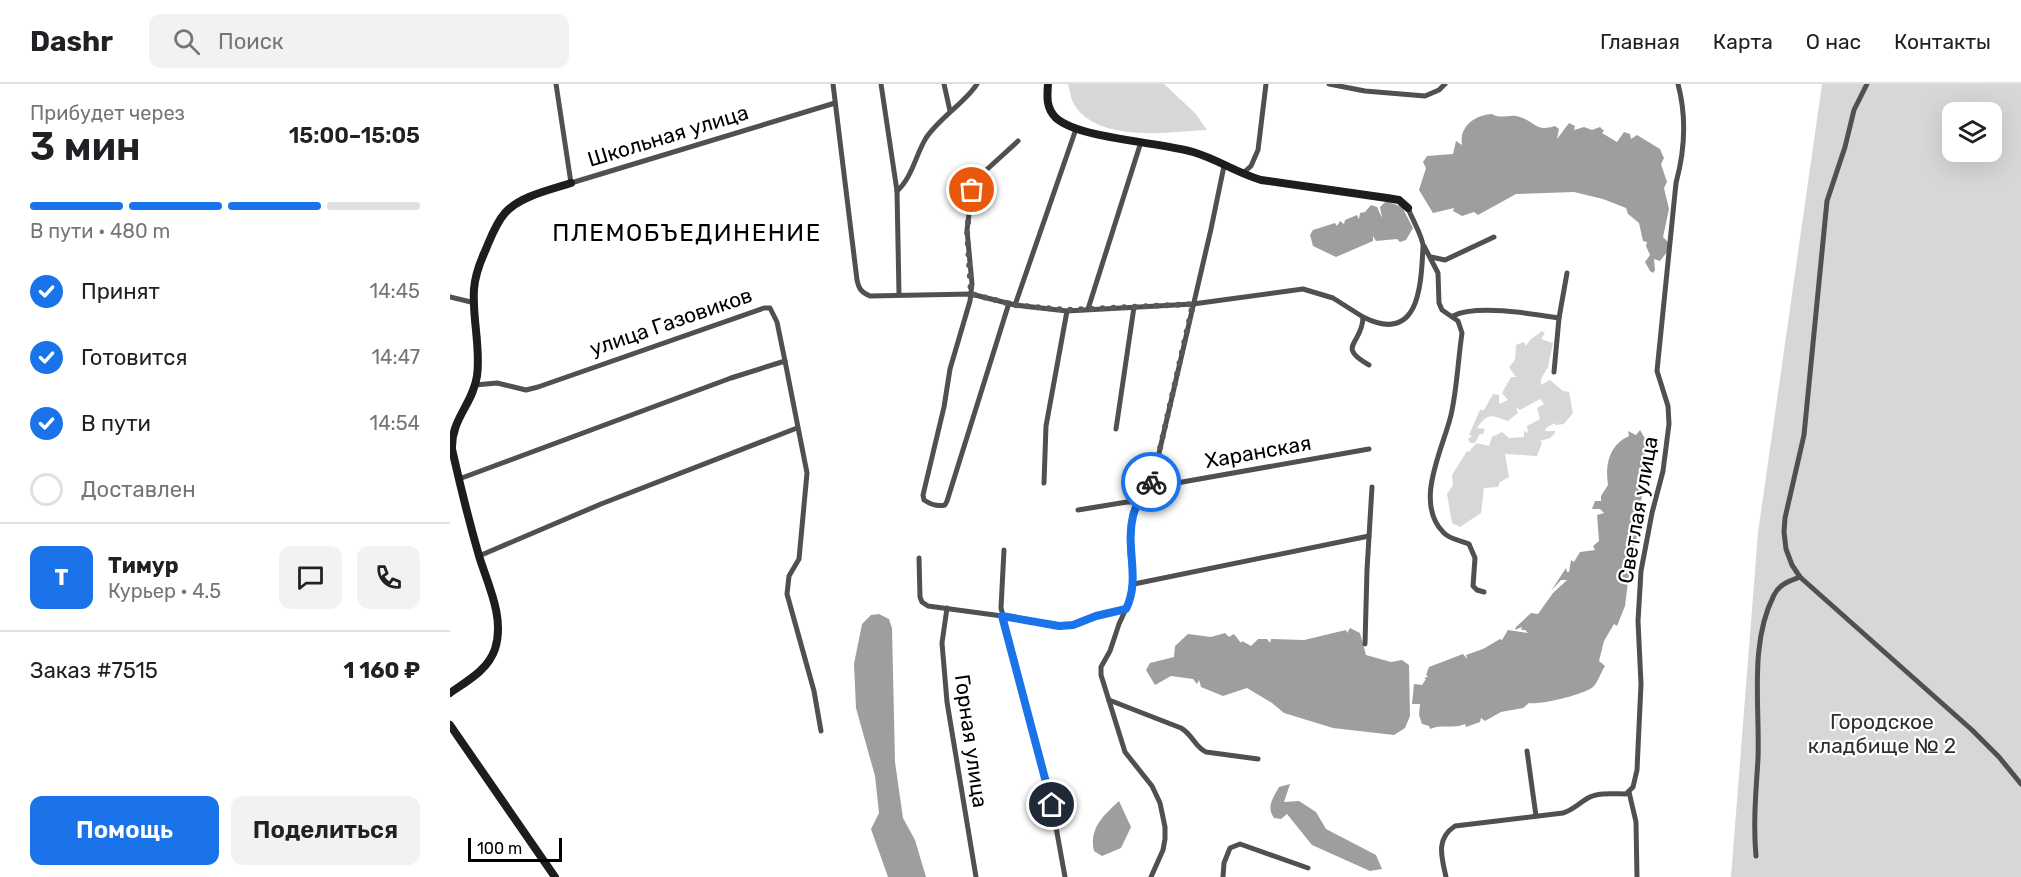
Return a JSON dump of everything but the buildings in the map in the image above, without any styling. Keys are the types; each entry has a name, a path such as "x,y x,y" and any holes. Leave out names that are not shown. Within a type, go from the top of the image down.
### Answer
{"street":[{"name":"Школьная улица","path":"556,84 571,183 835,103"},
{"path":"833,84 859,290 870,296 971,294 1012,304 1067,310 1193,304 1303,289 1313,290 1333,298 1373,322 1395,324 1406,319 1412,312 1420,282 1424,246"},
{"path":"881,84 897,190 899,294"},
{"path":"944,84 950,111"},
{"path":"897,190 907,177 926,139 977,84"},
{"path":"1048,84 1049,110 1060,121 1076,129 1193,152 1242,174 1277,184 1399,200 1408,208 1438,273 1439,303 1442,310 1453,316 1461,325 1462,333 1451,416 1434,468 1431,490 1432,507 1442,532 1450,538 1469,544 1475,558 1473,586 1484,592"},
{"path":"1242,174 1251,166 1258,150 1266,84"},
{"path":"1329,84 1365,91 1425,96 1445,84"},
{"path":"1365,91 1368,84"},
{"name":"Светлая улица","path":"1629,792 1633,787 1637,770 1641,684 1639,586 1652,513 1663,471 1669,424 1668,406 1657,371 1676,183 1683,158 1684,117 1678,84"},
{"path":"1867,84 1854,110 1826,211 1804,435 1785,518 1786,549 1800,577 1972,730 1999,757 2021,784"},
{"path":"1018,141 983,173 972,190 967,231 971,294 963,330 950,369 944,407 923,495 924,500 934,505 945,505 947,501 1012,304 1076,129"},
{"path":"1088,309 1141,142"},
{"path":"1151,877 1163,850 1165,827 1160,803 1152,786 1125,752 1101,675 1101,667 1110,651 1131,598 1134,584 1130,538 1133,517 1138,502 1152,480 1224,166"},
{"path":"450,693 485,667 495,649 498,623 452,449 452,437 460,414 475,385 477,375 474,290 476,274 493,231 504,214 529,198 571,183"},
{"path":"1431,257 1445,260 1494,237"},
{"path":"1554,372 1559,318 1567,273"},
{"path":"450,297 475,303"},
{"path":"1116,429 1134,307"},
{"name":"улица Газовиков","path":"475,385 497,383 526,390 538,387 764,308 770,308 786,361 797,428 806,461 807,473 799,560 789,576 787,594 811,679 821,731"},
{"path":"1044,483 1046,426 1067,310"},
{"path":"1453,316 1466,312 1503,311 1559,318"},
{"path":"1362,317 1363,324 1352,345 1352,351 1355,357 1369,365"},
{"path":"459,479 730,378 786,361"},
{"path":"479,556 601,504 797,428"},
{"name":"Харанская","path":"1152,480 1171,484 1369,449"},
{"path":"1365,644 1372,487"},
{"path":"1078,510 1138,502"},
{"path":"1134,584 1369,536"},
{"path":"1004,550 1000,608 1050,798 1065,877"},
{"path":"919,558 921,600 928,606 1059,626 1073,625 1096,616 1126,609"},
{"path":"1756,856 1754,831 1758,759 1757,692 1761,638 1774,595 1785,583 1800,577"},
{"name":"Горная улица","path":"947,609 942,643 945,682 976,877"},
{"path":"1109,700 1187,731 1200,749 1206,752 1258,759"},
{"path":"450,725 555,877"},
{"path":"1527,751 1536,816"},
{"path":"1446,877 1440,850 1449,829 1462,824 1570,810 1590,796 1629,792 1636,822 1637,877"},
{"path":"1223,877 1227,853 1230,848 1240,844 1308,868"}],"green space":[{"path":"1068,84 1164,84 1195,113 1207,130 1136,133 1101,126 1086,118 1075,106"},
{"name":"Городское кладбище № 2","path":"1822,84 2021,84 2021,877 1731,877 1758,533"},
{"path":"1542,331 1545,333 1541,339 1553,343 1541,385 1550,380 1563,391 1569,392 1573,413 1564,424 1555,425 1555,423 1546,428 1545,431 1555,431 1555,433 1550,438 1540,441 1542,443 1537,456 1505,454 1509,477 1500,482 1498,487 1484,488 1481,513 1460,527 1452,523 1447,494 1453,485 1452,475 1467,451 1471,452 1470,450 1477,443 1489,446 1492,437 1502,432 1509,438 1524,437 1524,431 1528,433 1527,426 1540,419 1537,408 1544,404 1540,399 1520,410 1516,407 1518,413 1508,421 1494,416 1487,417 1477,428 1485,429 1483,434 1480,434 1475,443 1470,443 1468,439 1472,436 1469,435 1480,410 1484,410 1493,394 1499,395 1499,404 1508,400 1502,393 1511,377 1516,377 1509,367 1515,360 1516,345 1524,342 1526,346"}],"shaded area":[{"path":"1492,114 1517,116 1543,128 1555,126 1559,129 1557,139 1569,123 1575,126 1574,130 1584,127 1592,130 1600,127 1604,131 1602,133 1617,142 1624,132 1630,134 1631,139 1637,135 1660,149 1664,158 1661,164 1667,182 1664,188 1669,209 1663,237 1669,243 1667,252 1660,261 1654,259 1653,273 1645,262 1650,255 1646,246 1647,242 1643,241 1639,223 1628,214 1626,208 1603,199 1574,192 1516,194 1478,215 1474,212 1462,216 1453,211 1454,208 1433,213 1419,190 1426,168 1423,162 1427,156 1453,154 1456,141 1462,145 1463,132 1466,127 1474,119"},
{"path":"1386,201 1402,207 1413,228 1406,240 1376,241 1373,236 1373,241 1336,257 1313,246 1310,235 1313,230 1335,223 1337,226 1340,221 1344,224 1345,220 1357,215 1359,219 1360,213 1365,212 1371,205 1377,207 1382,218 1380,207"},
{"path":"1640,430 1647,442 1642,499 1635,517 1638,533 1631,558 1625,606 1617,626 1614,624 1604,641 1599,661 1605,666 1595,685 1588,690 1561,699 1529,703 1523,708 1501,712 1485,721 1481,718 1480,722 1466,727 1465,724 1430,729 1429,726 1422,724 1419,715 1420,704 1412,704 1414,684 1422,685 1428,676 1426,675 1429,667 1463,654 1467,659 1466,655 1502,640 1508,630 1528,633 1521,630 1522,627 1515,630 1516,627 1531,613 1538,614 1553,593 1567,580 1561,580 1551,591 1566,568 1569,572 1571,560 1574,562 1580,552 1595,550 1593,546 1599,541 1597,515 1604,513 1600,509 1592,509 1595,501 1601,501 1601,496 1608,485 1607,470 1610,456 1617,445 1629,436 1628,431 1636,435"},
{"path":"879,614 889,619 892,628 895,762 903,818 915,840 926,877 888,877 871,829 879,813 875,776 856,708 854,664 862,624 871,615"},
{"path":"1350,628 1360,633 1366,655 1391,662 1402,660 1409,665 1410,716 1405,728 1394,735 1333,728 1284,713 1247,688 1223,696 1201,687 1199,680 1197,684 1193,679 1171,676 1155,685 1146,670 1150,663 1174,657 1175,646 1188,634 1211,637 1225,633 1229,637 1234,634 1241,643 1242,641 1251,646 1258,639 1267,639 1270,643 1271,639 1304,640 1346,630 1347,633"},
{"path":"1290,784 1284,802 1299,801 1316,812 1326,829 1376,855 1382,869 1370,871 1312,845 1287,814 1281,819 1274,818 1270,806 1273,799 1279,787"},
{"path":"1119,801 1131,827 1121,848 1102,856 1094,851 1095,829"}],"way so far":[{"path":"972,190 967,231 971,294 1042,309 1067,310 1193,304 1151,482"}],"district":[{"name":"ПЛЕМОБЪЕДИНЕНИЕ","path":"687,233"}],"route":[{"path":"1052,805 1002,616 1059,626 1073,625 1109,612 1126,609 1134,584 1130,554 1133,517 1138,502 1151,482"}]}
